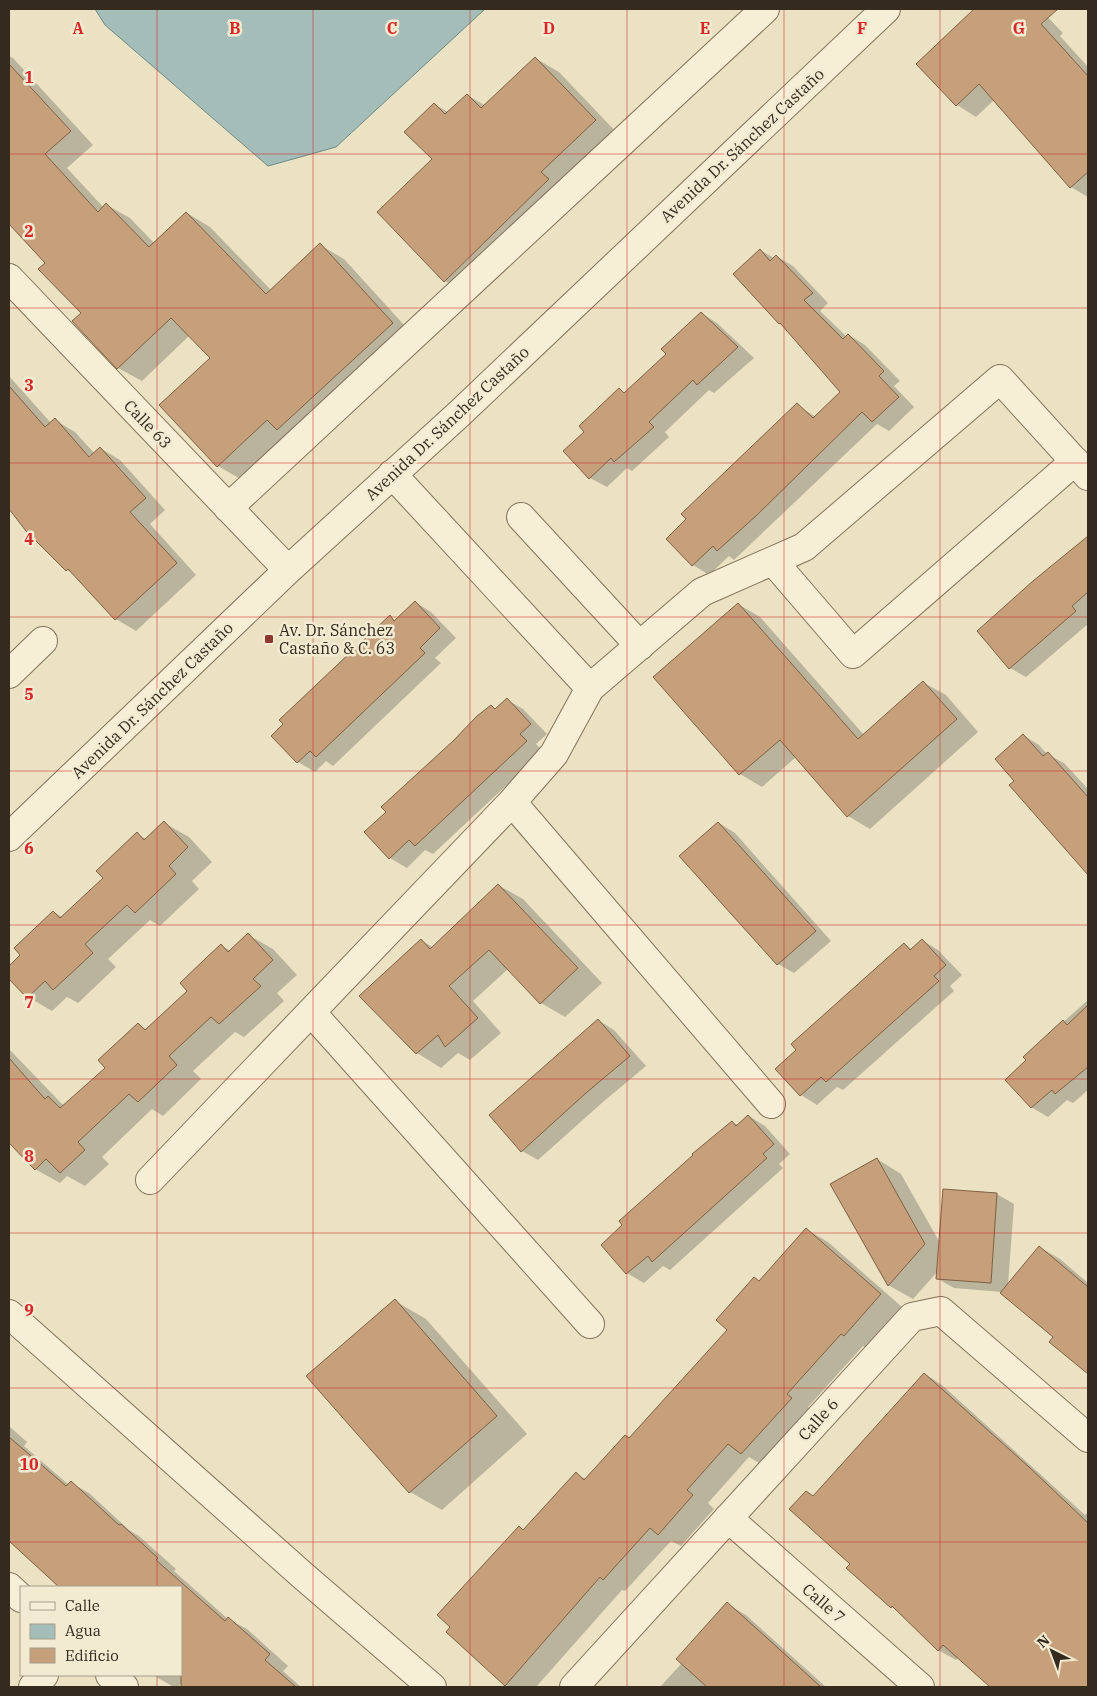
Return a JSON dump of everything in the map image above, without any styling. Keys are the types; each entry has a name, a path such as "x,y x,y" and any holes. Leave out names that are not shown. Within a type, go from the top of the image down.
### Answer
{"street":[{"path":"228,508 764,9"},
{"name":"Avenida Dr. Sánchez Castaño","path":"9,837 288,570 459,414 886,9"},
{"name":"Calle 63","path":"9,278 288,570"},
{"path":"150,1180 512,802 554,754 590,688 702,592 772,561 804,547 1000,379 1082,469 853,654 772,561"},
{"path":"392,474 590,688"},
{"path":"521,517 640,646"},
{"path":"9,674 43,641"},
{"path":"512,802 771,1104"},
{"path":"311,1012 590,1324"},
{"name":"Calle 6","path":"574,1687 912,1317 941,1311 1088,1438"},
{"path":"9,1314 432,1687"},
{"name":"Calle 7","path":"728,1518 920,1687"},
{"path":"9,1587 20,1597"},
{"path":"33,1687 43,1676"},
{"path":"111,1676 124,1687"}],"water":[{"path":"95,9 485,9 336,147 268,166 105,25"}],"building":[{"path":"974,9 1058,9 1041,24 1088,76 1088,172 1070,188 979,84 956,106 916,64"},
{"path":"535,57 596,120 541,172 549,179 444,282 377,212 432,159 404,132 434,103 445,114 467,94 481,108"},
{"path":"9,64 71,131 45,154 98,212 106,203 149,247 186,212 266,294 320,243 393,323 277,430 267,420 217,467 159,405 210,358 171,318 117,369 72,321 81,313 38,269 45,263 9,224"},
{"path":"760,249 770,261 776,255 813,293 804,300 843,339 848,334 884,371 879,376 899,397 872,422 862,412 757,515 717,551 713,546 692,566 666,539 686,519 681,514 797,403 813,418 840,392 780,323 733,274"},
{"path":"701,312 738,347 697,385 693,380 649,422 654,427 614,462 611,458 589,479 563,451 584,432 579,426 619,388 624,393 666,354 661,349"},
{"path":"9,386 45,427 55,418 89,457 100,447 146,498 130,512 177,563 115,620 68,569 66,571 26,531 9,509"},
{"path":"1088,536 1088,592 1072,606 1076,611 1009,669 977,631 1033,581"},
{"path":"415,601 440,628 420,648 425,653 316,757 310,751 297,763 271,736 283,724 279,720 390,615 394,621"},
{"path":"738,603 858,739 923,681 957,719 847,817 780,740 739,775 653,677"},
{"path":"507,698 531,724 520,734 527,741 415,846 409,840 389,859 364,832 386,812 381,807 453,741 477,716 491,705 495,709"},
{"path":"1023,734 1043,756 1048,752 1088,797 1088,875 1009,785 1014,781 995,759"},
{"path":"164,821 188,847 169,866 176,874 135,913 127,905 85,944 93,953 53,990 45,981 27,998 9,979 9,966 20,955 14,948 53,911 60,918 103,878 96,871 137,832 144,840"},
{"path":"718,822 816,931 777,965 679,856"},
{"path":"498,884 578,968 540,1004 489,950 449,986 478,1018 445,1047 438,1035 416,1054 359,996 421,939 430,949"},
{"path":"248,933 273,960 253,979 261,986 219,1024 211,1017 169,1056 177,1065 138,1102 129,1094 78,1142 85,1150 60,1173 46,1159 35,1170 9,1143 9,1058 45,1099 48,1096 60,1108 105,1068 98,1060 138,1023 145,1030 187,991 180,983 221,944 228,952"},
{"path":"922,939 946,965 934,976 939,981 826,1082 821,1077 800,1096 775,1069 796,1050 791,1044 904,943 910,950"},
{"path":"1088,1005 1088,1067 1055,1094 1052,1090 1031,1108 1005,1080 1026,1060 1023,1057 1063,1020 1067,1025"},
{"path":"598,1019 630,1056 521,1152 489,1115"},
{"path":"748,1115 774,1144 763,1154 767,1158 652,1262 648,1256 626,1274 601,1245 622,1225 619,1221 692,1154 732,1121 736,1126"},
{"path":"877,1158 925,1244 888,1286 830,1184"},
{"path":"943,1189 997,1193 991,1283 936,1279"},
{"path":"806,1228 881,1294 844,1336 841,1334 787,1394 792,1398 741,1454 728,1444 687,1490 693,1495 658,1535 650,1528 603,1580 600,1577 505,1686 446,1632 450,1627 437,1615 519,1526 523,1530 576,1472 584,1480 625,1435 629,1438 727,1330 716,1320 754,1277 759,1281"},
{"path":"1039,1246 1088,1287 1088,1374 1049,1342 1053,1337 1000,1293"},
{"path":"395,1299 497,1416 409,1493 306,1376"},
{"path":"924,1373 1029,1467 1088,1523 1088,1687 990,1687 943,1645 938,1651 892,1606 891,1608 846,1568 850,1564 789,1509 806,1491 813,1496"},
{"path":"9,1437 66,1486 71,1481 119,1525 121,1524 158,1558 156,1560 225,1621 228,1617 270,1654 265,1660 296,1687 181,1687 182,1586 58,1586 9,1541"},
{"path":"727,1602 821,1687 707,1687 676,1659"}],"place":[{"name":"Av. Dr. Sánchez Castaño & C. 63","path":"269,639"}]}
